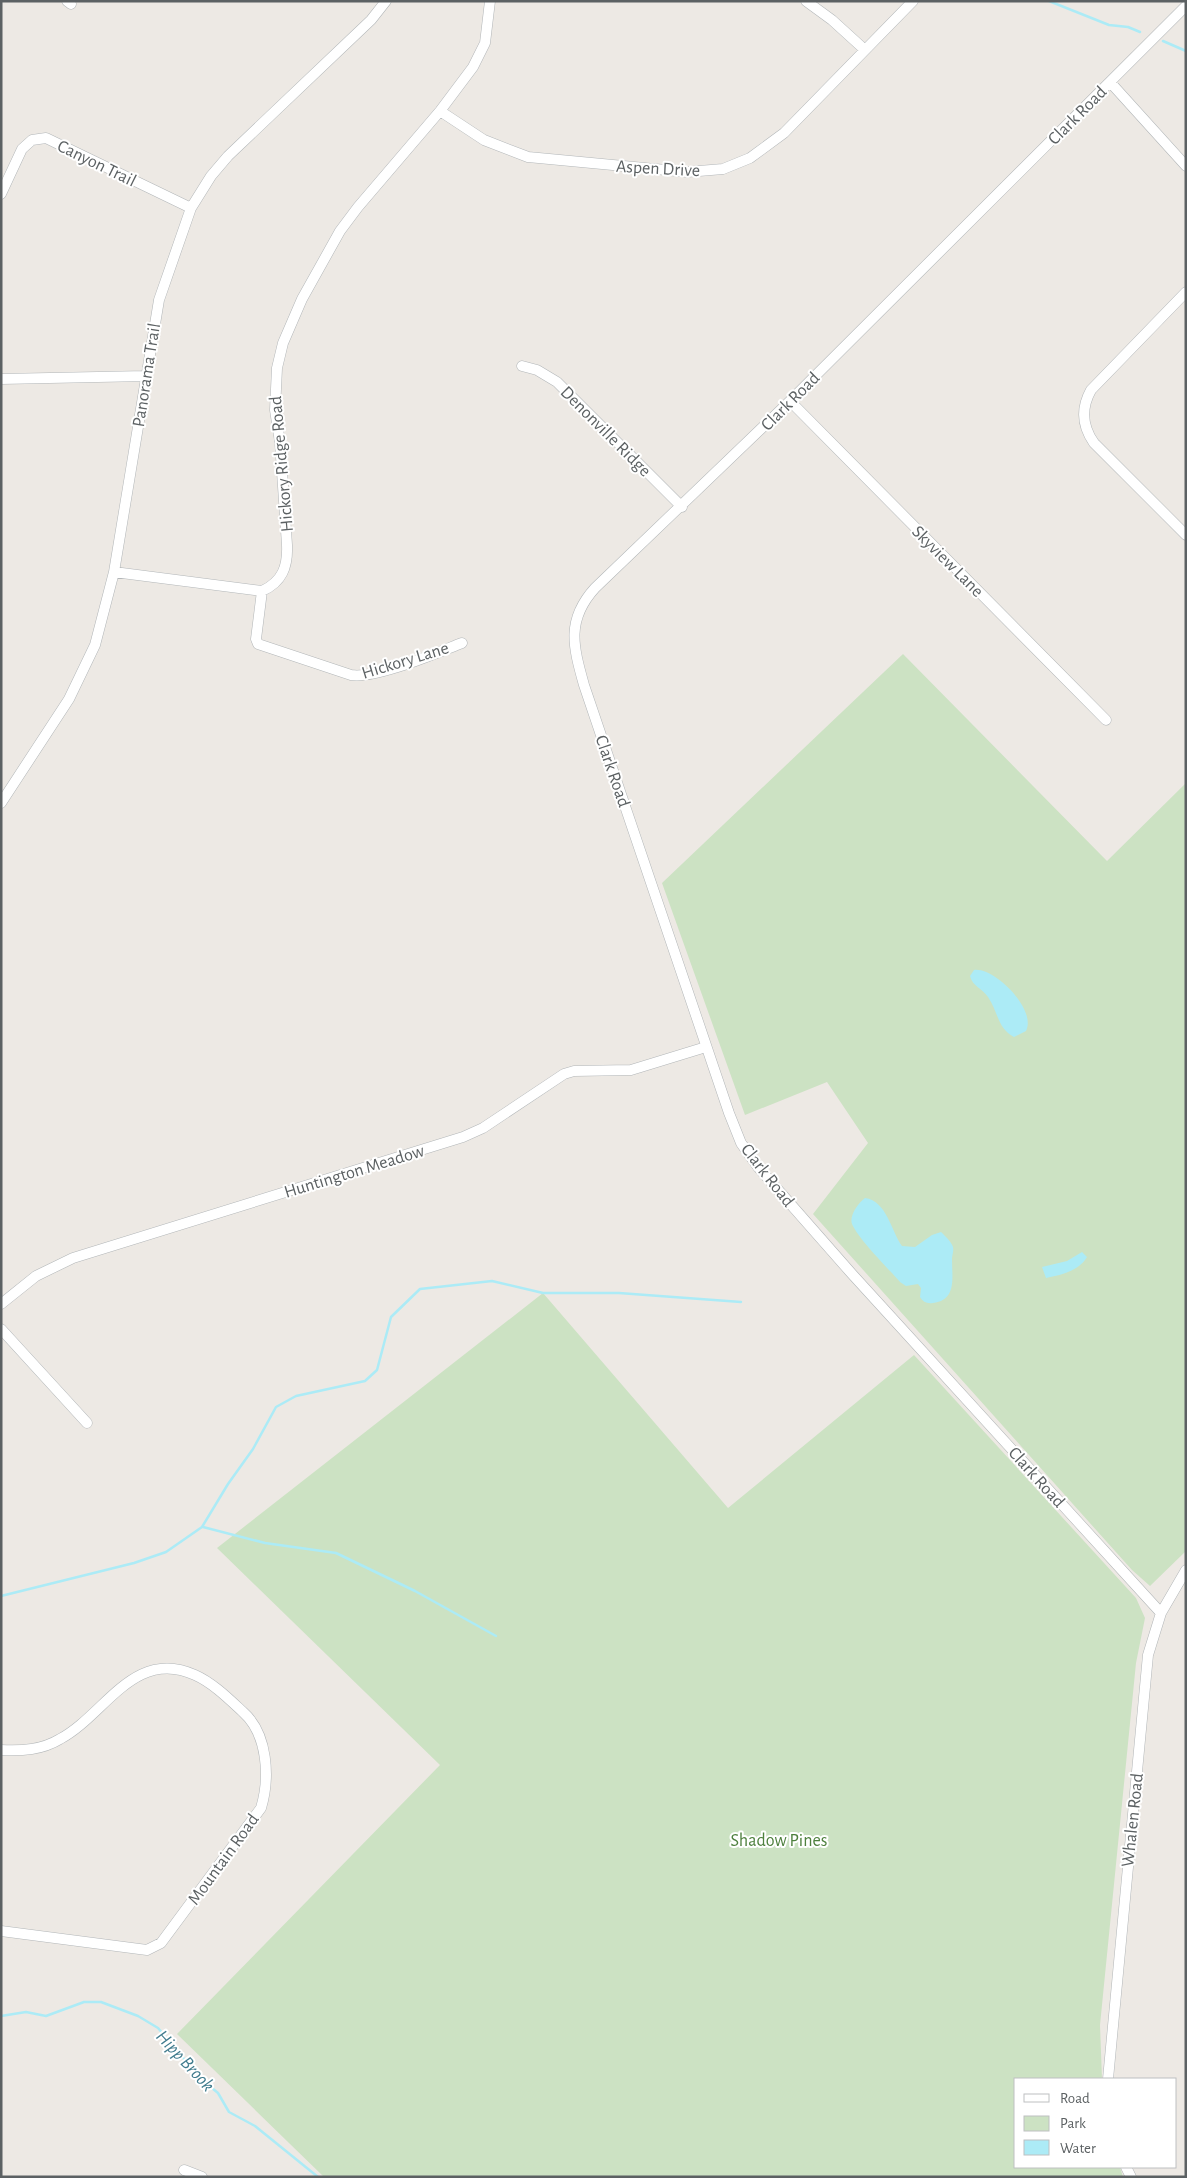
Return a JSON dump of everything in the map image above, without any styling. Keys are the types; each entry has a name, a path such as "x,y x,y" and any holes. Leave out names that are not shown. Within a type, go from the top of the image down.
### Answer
{"street":[{"name":"Panorama Trail","path":"1,803 56,721 82,675 105,612 114,572 159,300 191,208 211,176 228,156 371,20 386,1"},
{"name":"Hickory Ridge Road","path":"262,591 278,580 286,566 288,556 280,442 275,410 277,368 283,343 311,281 340,231 364,199 440,111 480,55 488,26 490,1"},
{"path":"806,1 832,20 865,50"},
{"name":"Aspen Drive","path":"440,111 484,140 528,157 686,172 715,170 735,165 764,150 809,109 913,1"},
{"name":"Clark Road","path":"1161,1613 852,1274 758,1167 735,1130 584,685 574,635 575,622 585,599 790,402 1186,6"},
{"path":"1110,82 1186,166"},
{"name":"Canyon Trail","path":"1,194 22,149 32,140 46,138 191,208"},
{"path":"1186,292 1094,386 1087,396 1083,416 1084,426 1094,443 1186,535"},
{"name":"Denonville Ridge","path":"522,366 537,370 557,382 682,507"},
{"path":"1,379 146,376"},
{"name":"Skyview Lane","path":"790,402 1106,720"},
{"path":"114,572 262,591"},
{"name":"Hickory Lane","path":"262,591 256,638 258,644 351,675 365,675 385,670 462,643"},
{"name":"Huntington Meadow","path":"1,1304 36,1276 73,1258 463,1137 483,1128 564,1074 574,1071 631,1070 706,1047"},
{"path":"1,1329 87,1423"},
{"name":"Whalen Road","path":"1108,2078 1148,1655 1161,1613 1186,1570"},
{"name":"Mountain Road","path":"1,1750 31,1750 59,1740 85,1721 131,1679 148,1671 169,1669 188,1672 202,1679 247,1715 260,1737 266,1773 265,1795 260,1808 161,1943 147,1950 1,1931"},
{"path":"184,2170 202,2177"}],"green space":[{"path":"903,654 1107,861 1186,783 1186,1551 1150,1586 1132,1570 813,1214 868,1143 827,1082 745,1115 662,883"},
{"name":"Shadow Pines","path":"543,1293 728,1508 914,1355 1136,1598 1145,1618 1136,1663 1100,2025 1102,2078 1014,2078 1014,2168 1120,2168 1123,2177 324,2177 177,2034 440,1765 217,1548"}],"water":[{"path":"974,970 992,975 1012,991 1020,1001 1025,1012 1028,1022 1026,1031 1014,1037 1004,1029 988,997 971,980 970,976"},
{"path":"865,1198 879,1205 888,1217 902,1246 915,1247 932,1235 941,1232 949,1241 953,1248 952,1287 946,1298 933,1303 924,1301 920,1297 921,1288 918,1284 906,1286 900,1282 867,1246 851,1221 855,1210"},
{"path":"1082,1252 1087,1257 1079,1266 1063,1274 1046,1278 1042,1267 1067,1261"}],"waterway":[{"path":"1049,1 1109,25 1128,27 1140,32"},
{"path":"1163,41 1186,51"},
{"path":"1,1596 134,1563 166,1552 202,1527 228,1484 253,1449 276,1407 296,1396 365,1381 377,1370 391,1317 420,1289 492,1281 543,1293 619,1293 741,1302"},
{"path":"203,1527 265,1543 336,1553 415,1591 496,1636"},
{"name":"Hipp Brook","path":"1,2016 26,2012 46,2016 84,2002 101,2002 138,2016 158,2028 201,2079 218,2093 229,2112 255,2126 318,2177"}]}
